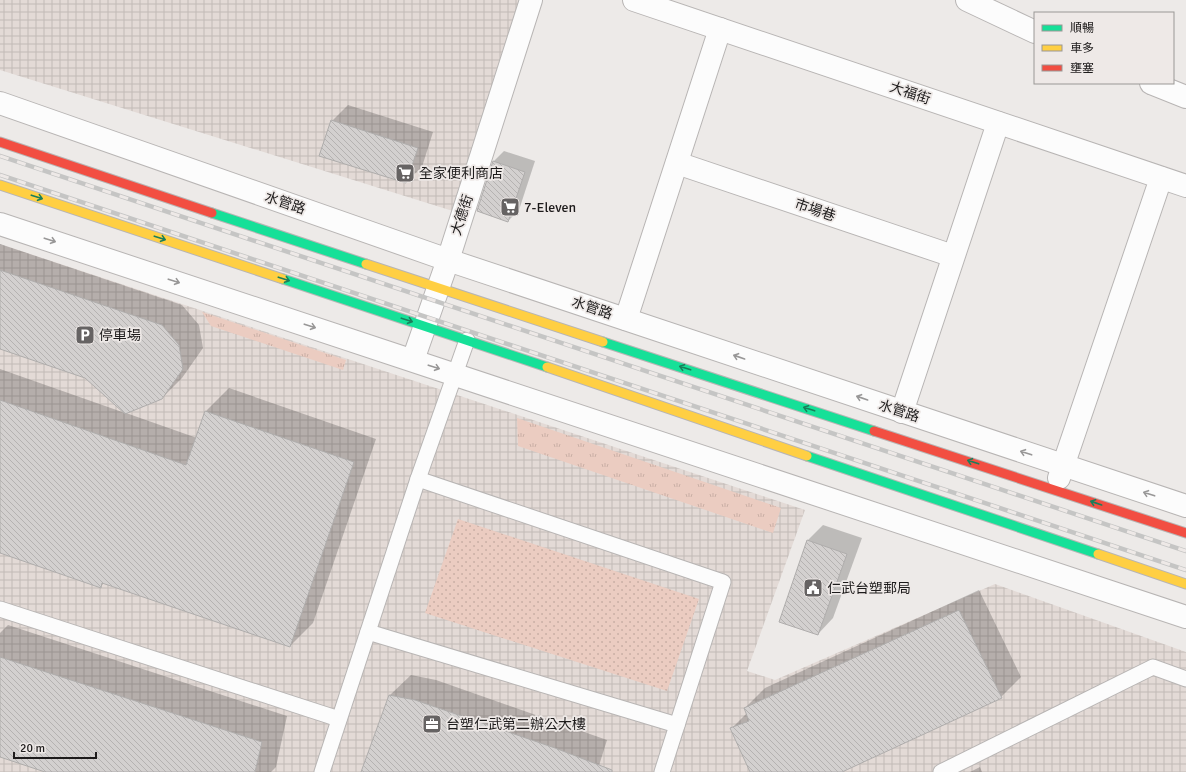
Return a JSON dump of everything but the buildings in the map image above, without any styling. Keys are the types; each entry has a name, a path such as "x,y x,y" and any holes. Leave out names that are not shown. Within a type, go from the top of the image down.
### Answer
{"street":[{"name":"大德街","path":"413,360 448,260 531,0"},
{"name":"大福街","path":"634,0 1186,186"},
{"path":"967,0 1034,32"},
{"path":"626,319 720,29"},
{"path":"1154,84 1186,97"},
{"name":"水管路","path":"0,103 448,260 1186,506"},
{"path":"902,412 998,123"},
{"name":"水管路","path":"0,142 438,288 1186,533"},
{"name":"市場巷","path":"677,163 954,256"},
{"path":"1055,489 1161,178"},
{"path":"0,185 467,340 1186,584"},
{"path":"0,224 1186,618"}],"lane":[{"path":"322,772 418,479 467,340"},
{"path":"418,479 723,582 662,772"},
{"path":"0,609 339,719"},
{"path":"368,632 678,725"},
{"path":"941,772 1153,667 1186,680"}],"shaded area":[{"path":"0,0 542,0 472,217 0,70"},
{"path":"0,244 805,510 747,671 775,680 995,584 1186,652 1186,772 0,772"}],"green space":[{"path":"202,312 346,360 343,370 211,326"},
{"path":"517,418 781,508 773,533 518,446"},
{"path":"458,519 699,599 667,691 425,613"}],"railway":[{"path":"0,156 1186,551"},
{"path":"0,175 1186,570"}],"traffic: fast":[{"path":"212,213 366,264"},
{"path":"283,279 547,367"},
{"path":"603,342 874,431"},
{"path":"807,456 1098,554"}],"traffic: slow":[{"path":"0,185 283,279"},
{"path":"366,264 603,342"},
{"path":"547,367 807,456"},
{"path":"1098,554 1186,584"}],"traffic: jam":[{"path":"0,142 212,213"},
{"path":"874,431 1186,533"}],"place":[{"name":"全家便利商店","path":"405,173"},
{"name":"7-Eleven","path":"510,207"},
{"name":"停車場","path":"85,335"},
{"name":"仁武台塑郵局","path":"813,588"},
{"name":"台塑仁武第二辦公大樓","path":"432,724"}]}
